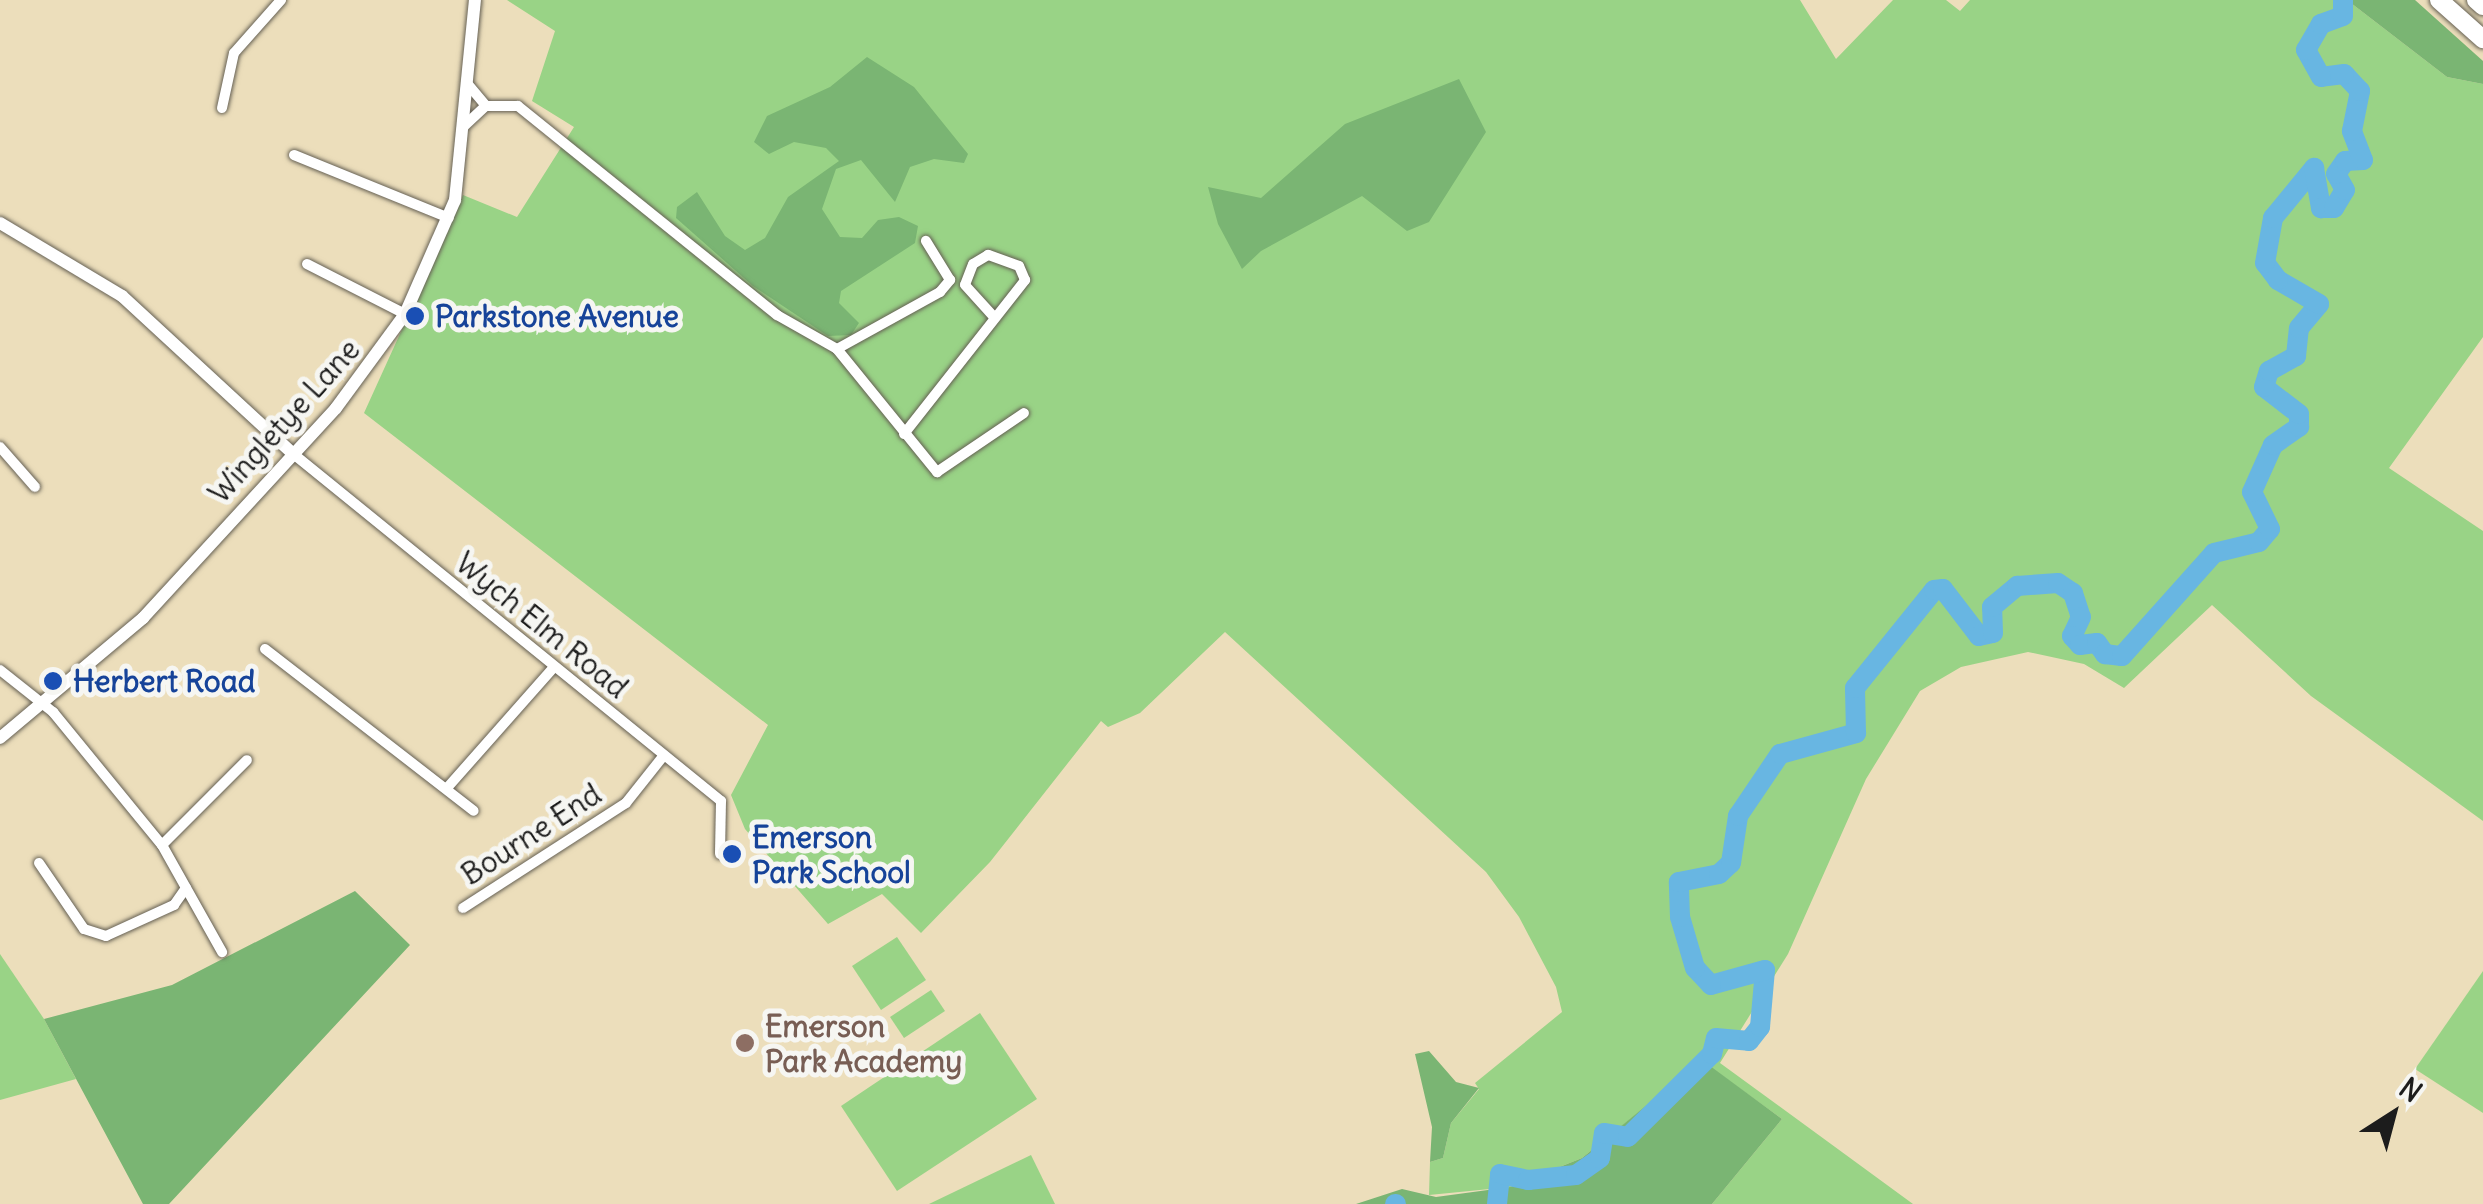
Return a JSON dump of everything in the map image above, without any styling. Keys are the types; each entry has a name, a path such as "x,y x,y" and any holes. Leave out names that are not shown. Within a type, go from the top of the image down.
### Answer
{"highway":[{"path":"2440,0 2483,38"},
{"path":"2476,0 2483,6"}],"street":[{"path":"222,108 234,53 281,0"},
{"name":"Wingletye Lane","path":"0,738 144,618 291,452 336,408 405,314 450,218 475,0"},
{"path":"466,82 486,106"},
{"path":"462,128 486,106 518,106 777,315 837,349 904,434 944,472 1024,413"},
{"path":"294,155 450,218"},
{"path":"0,223 122,296 291,452"},
{"path":"837,349 940,292 950,280 926,241"},
{"path":"904,434 1025,280 1019,266 988,255 973,264 965,285 994,317"},
{"path":"307,264 405,314"},
{"path":"0,447 35,488"},
{"name":"Wych Elm Road","path":"291,452 721,801 720,854"},
{"path":"266,650 474,812"},
{"path":"448,788 554,667"},
{"path":"0,670 41,704 162,844 222,952"},
{"name":"Bourne End","path":"463,908 626,803 664,755"},
{"path":"162,844 247,760"},
{"path":"39,863 84,929 106,936 174,905 186,888"}],"green space":[{"path":"507,0 1800,0 1836,59 1893,0 1946,0 1960,11 1970,0 2347,0 2447,77 2483,84 2483,337 2389,468 2483,531 2483,821 2311,696 2212,605 2124,688 2084,664 2028,652 1961,667 1920,691 1866,779 1788,954 1720,1063 1913,1204 1712,1204 1782,1119 1702,1061 1582,1158 1510,1187 1429,1195 1430,1162 1443,1158 1451,1123 1479,1089 1475,1083 1562,1012 1556,987 1519,917 1486,872 1225,632 1140,713 1108,727 1101,721 990,862 921,933 882,894 828,924 745,829 731,795 768,725 364,413 463,195 517,217 574,127 532,101 555,31"},
{"path":"2347,0 2415,0 2483,61 2483,84 2447,77"},
{"path":"867,57 914,87 968,154 964,163 934,159 910,167 895,202 861,160 836,169 822,209 840,237 862,238 878,220 899,217 918,226 915,243 841,291 839,303 859,323 851,335 828,336 753,286 676,218 677,207 697,192 725,236 745,250 765,238 788,197 839,161 826,148 794,142 769,154 754,142 767,116 830,87"},
{"path":"1459,79 1486,132 1429,222 1407,231 1362,196 1261,251 1242,269 1218,224 1208,187 1261,198 1345,124"},
{"path":"355,891 410,945 169,1204 143,1204 44,1019 172,985"},
{"path":"897,937 926,980 881,1010 852,966"},
{"path":"0,954 44,1019 76,1079 0,1100"},
{"path":"2483,971 2483,1113 2415,1069"},
{"path":"931,990 945,1011 904,1038 890,1017"},
{"path":"980,1013 1037,1099 897,1191 841,1106"},
{"path":"1429,1051 1456,1082 1479,1088 1451,1123 1443,1158 1430,1162 1432,1127 1415,1054"},
{"path":"1702,1060 1782,1119 1712,1204 1356,1204 1402,1189 1436,1197 1510,1187 1582,1158"},
{"path":"1031,1155 1055,1204 929,1204"}],"waterway":[{"path":"1497,1204 1500,1174 1528,1180 1576,1175 1600,1158 1604,1133 1628,1137 1712,1054 1716,1038 1749,1041 1760,1027 1765,970 1711,985 1695,968 1680,917 1679,882 1719,874 1731,863 1738,816 1780,754 1856,733 1855,688 1934,590 1943,589 1979,636 1993,633 1992,607 2017,586 2058,583 2073,593 2081,617 2072,636 2080,645 2097,643 2105,654 2122,656 2214,553 2259,542 2270,529 2252,492 2273,445 2299,427 2299,414 2264,387 2269,371 2296,356 2299,328 2319,304 2278,280 2265,263 2273,218 2314,168 2321,208 2334,208 2345,190 2336,174 2345,161 2363,160 2352,131 2360,91 2344,74 2321,77 2306,50 2321,24 2343,16 2343,0"}],"place":[{"name":"Parkstone Avenue","path":"415,316"},
{"name":"Herbert Road","path":"53,681"},
{"name":"Emerson Park School","path":"732,854"},
{"name":"Emerson Park Academy","path":"745,1043"}]}
